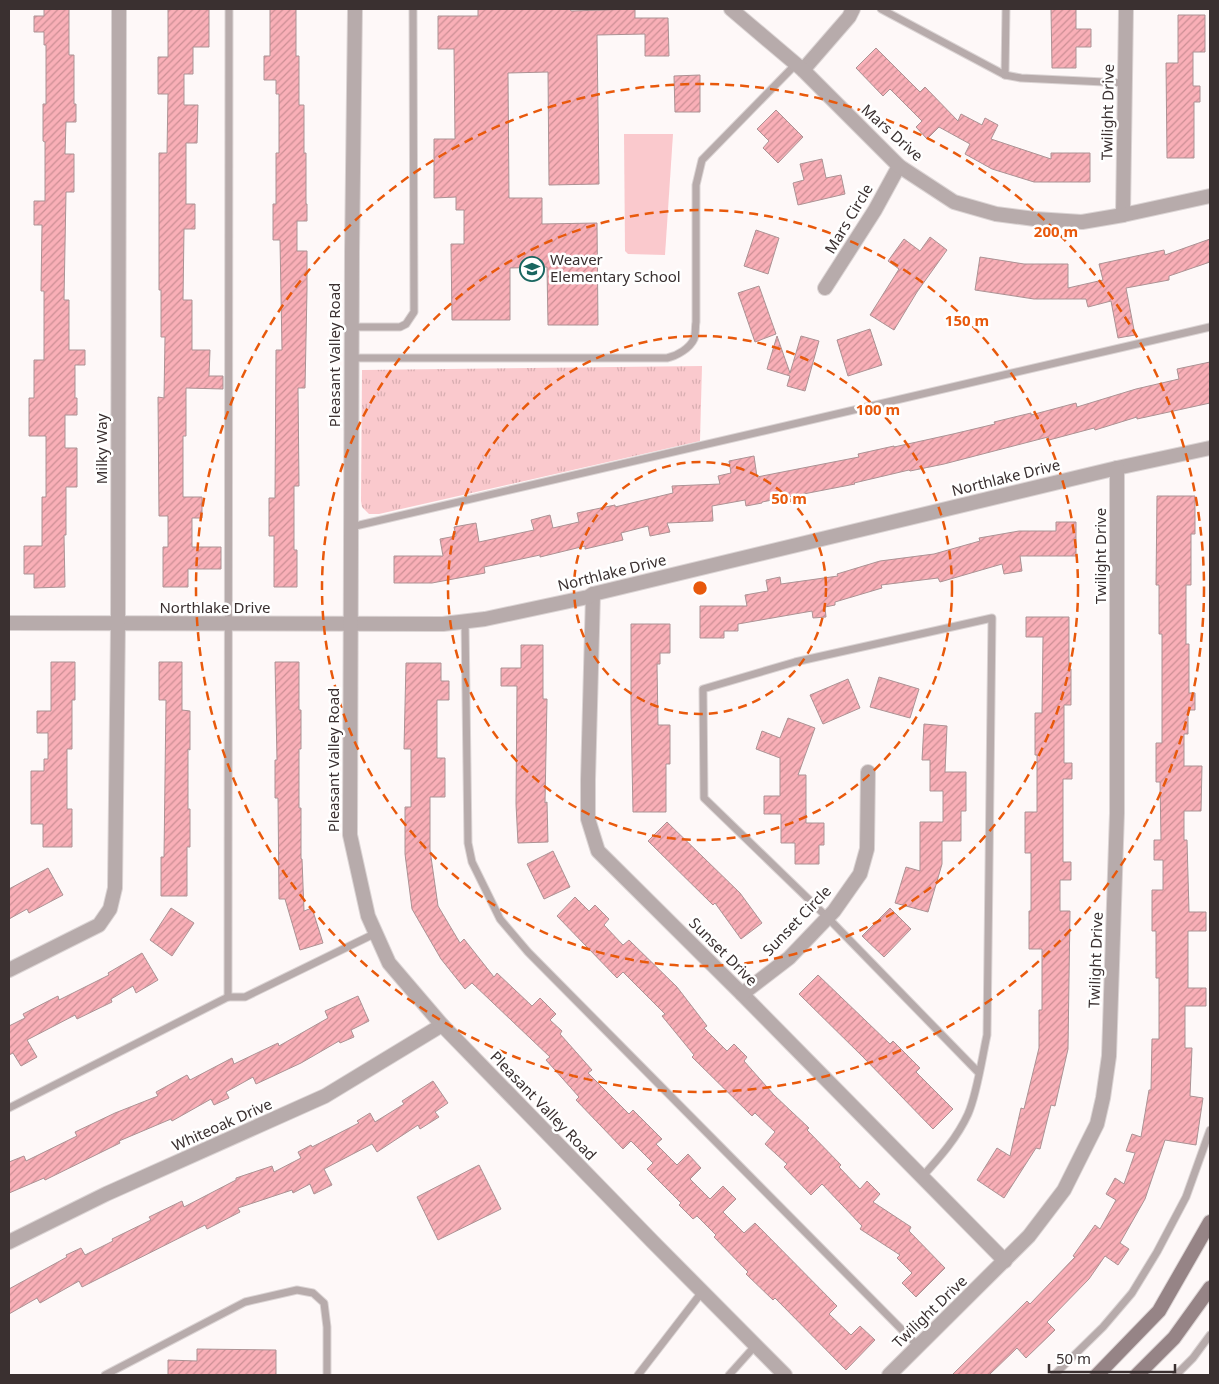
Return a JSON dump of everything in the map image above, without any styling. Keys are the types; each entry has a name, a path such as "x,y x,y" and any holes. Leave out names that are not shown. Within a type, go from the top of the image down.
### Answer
{"main road":[{"path":"1097,1375 1159,1311 1210,1222"},
{"path":"1137,1375 1174,1338 1210,1288"}],"street":[{"name":"Milky Way","path":"9,970 99,925 110,909 115,888 118,624 119,9"},
{"name":"Pleasant Valley Road","path":"355,9 351,327 350,835 368,916 389,963 442,1025 784,1375"},
{"name":"Mars Drive","path":"731,9 800,67 899,166 954,202 996,214 1082,222 1210,196"},
{"path":"800,67 849,17 853,9"},
{"name":"Twilight Drive","path":"1123,215 1126,9"},
{"name":"Mars Circle","path":"826,288 875,210 899,166"},
{"name":"Northlake Drive","path":"9,623 350,625 443,624 484,619 588,597 593,594 1117,468 1210,448"},
{"name":"Twilight Drive","path":"889,1375 1029,1236 1064,1190 1097,1124 1109,1056 1117,813 1117,468"},
{"name":"Sunset Drive","path":"593,594 588,819 598,851 1005,1261"},
{"name":"Sunset Circle","path":"742,994 789,958 828,918 860,874 867,849 868,772"},
{"name":"Whiteoak Drive","path":"9,1242 106,1194 325,1096 442,1025"}],"lane":[{"path":"228,997 229,9"},
{"path":"351,327 400,327 406,324 414,312 413,9"},
{"path":"881,9 1005,75 1021,78 1125,83"},
{"path":"1005,75 1006,9"},
{"path":"351,358 674,357 685,349 694,338 696,322 696,185 702,160 800,67"},
{"path":"351,527 1210,327"},
{"path":"922,1177 949,1148 969,1113 979,1073 987,1035 992,618 795,662 703,689 704,798 828,918 979,1073"},
{"path":"465,621 468,843 472,862 500,919 528,952 918,1346"},
{"path":"9,1108 228,997 245,997 376,933"},
{"path":"1054,1375 1103,1327 1132,1293 1186,1197 1210,1130"},
{"path":"105,1375 245,1302 297,1290 313,1293 324,1303 327,1327 327,1375"},
{"path":"638,1375 702,1292"},
{"path":"1176,1375 1194,1358 1210,1335"},
{"path":"729,1375 755,1346"}],"green space":[{"path":"624,134 673,134 665,255 628,254 625,251"},
{"path":"702,366 700,441 379,514 369,514 362,507 362,370"}],"building":[{"path":"44,9 69,9 69,55 74,55 76,122 66,122 65,154 74,154 74,192 66,192 64,300 69,300 69,350 85,350 85,365 75,365 77,415 65,415 65,448 77,448 77,487 66,487 66,535 64,535 65,587 34,588 34,574 24,574 24,546 42,546 42,497 46,497 46,436 29,436 29,398 34,398 34,360 44,360 44,291 41,291 42,225 34,225 34,201 45,201 43,104 46,104 46,45 44,45 44,32 34,32 34,16 44,16"},
{"path":"168,9 209,9 209,47 193,47 193,74 184,74 184,105 198,105 197,143 186,143 186,204 195,204 195,229 184,229 183,300 192,300 192,350 210,350 209,376 223,376 223,389 186,388 186,436 183,436 183,497 202,497 202,518 192,518 192,547 221,547 221,569 188,569 188,587 163,587 163,547 168,547 168,516 159,516 158,397 164,398 165,337 161,337 161,290 159,290 159,153 167,153 168,94 158,94 158,57 168,57"},
{"path":"270,9 296,9 296,56 299,56 299,105 304,105 307,221 297,221 297,251 307,251 307,290 305,388 298,388 299,486 294,486 294,550 297,550 297,587 274,587 274,536 269,536 269,498 275,498 276,350 282,350 280,240 273,240 273,204 276,204 276,153 279,153 279,94 276,94 276,80 264,80 264,56 270,56"},
{"path":"478,9 570,9 571,11 635,9 635,18 668,18 669,56 645,56 645,34 597,35 599,184 549,185 548,72 508,73 509,198 542,198 542,224 597,223 598,325 548,325 547,267 510,268 510,320 452,320 451,244 464,244 464,210 456,210 456,197 434,198 434,139 455,139 454,49 438,49 438,16 478,16"},
{"path":"1051,9 1076,9 1076,29 1091,29 1091,47 1076,47 1076,68 1052,68"},
{"path":"1178,15 1205,15 1205,52 1193,52 1193,86 1200,86 1200,102 1194,102 1194,158 1167,158 1166,63 1178,63"},
{"path":"876,48 920,92 925,87 958,121 961,114 982,125 985,118 998,125 991,139 1051,159 1051,153 1090,153 1090,182 1034,182 992,169 965,154 970,144 939,127 927,139 916,127 922,121 890,89 883,96 856,68"},
{"path":"700,75 700,112 675,112 674,76"},
{"path":"776,110 803,137 778,163 763,148 769,141 757,129"},
{"path":"822,159 826,178 841,175 845,194 798,205 793,183 804,180 800,164"},
{"path":"756,230 779,238 768,274 744,266"},
{"path":"930,237 947,250 917,292 894,330 870,315 899,269 888,261 904,239 920,251"},
{"path":"1210,239 1210,262 1169,276 1169,280 1126,288 1135,335 1118,338 1111,301 1088,307 1086,299 1034,299 975,290 980,257 1024,264 1068,264 1068,288 1103,280 1099,264 1164,250 1165,255"},
{"path":"759,286 776,334 755,342 738,293"},
{"path":"870,329 882,365 848,376 837,340"},
{"path":"777,336 790,373 801,336 819,341 805,391 787,386 790,376 767,369"},
{"path":"1210,362 1210,403 1137,419 1137,417 1095,430 1094,428 1049,440 1048,437 944,464 909,470 855,484 746,506 745,500 712,506 713,521 667,523 670,532 650,536 648,526 621,533 623,540 585,549 585,546 540,557 540,555 484,567 485,573 432,583 394,583 394,556 443,556 440,539 456,536 454,527 476,523 479,542 534,530 531,520 550,515 553,528 579,522 577,513 615,505 615,507 673,493 672,486 720,484 718,476 731,473 729,461 754,456 757,477 859,457 858,454 953,434 1031,413 1031,415 1076,403 1077,407 1136,389 1179,379 1177,369"},
{"path":"1157,496 1195,496 1195,534 1191,534 1191,585 1186,585 1186,644 1189,644 1189,693 1195,693 1195,710 1188,710 1188,734 1184,734 1184,766 1202,766 1201,811 1184,811 1184,840 1187,840 1189,912 1206,912 1206,931 1188,931 1188,988 1206,988 1206,1006 1185,1006 1185,1048 1192,1048 1190,1096 1203,1098 1196,1145 1165,1140 1145,1199 1120,1243 1129,1249 1118,1265 1105,1256 1089,1279 1047,1322 1055,1330 1026,1358 1017,1348 989,1375 952,1375 1027,1301 1030,1304 1075,1257 1073,1256 1095,1225 1100,1229 1116,1200 1106,1194 1115,1178 1124,1184 1135,1153 1126,1151 1132,1134 1141,1137 1149,1090 1151,1090 1152,1039 1159,1039 1159,978 1156,978 1156,931 1152,931 1152,890 1163,890 1163,860 1154,860 1154,840 1161,840 1160,782 1156,782 1156,743 1162,743 1162,634 1159,634 1159,585 1156,585"},
{"path":"1056,522 1076,522 1076,556 1020,556 1022,571 1004,574 1002,564 940,582 938,578 881,585 882,588 835,602 835,605 825,607 826,617 813,618 812,611 738,624 738,631 724,631 724,638 700,638 700,606 747,606 745,595 768,591 766,580 780,577 781,584 838,576 837,574 880,561 934,554 980,541 979,538 1019,531 1056,531"},
{"path":"1026,617 1069,617 1071,705 1064,705 1064,763 1072,763 1072,779 1063,779 1063,862 1071,862 1071,880 1060,880 1060,911 1070,911 1068,1049 1055,1106 1051,1105 1040,1149 1036,1148 1004,1198 977,1180 997,1148 1010,1156 1021,1108 1024,1109 1039,1048 1039,1010 1042,1010 1042,949 1029,949 1031,853 1025,853 1025,812 1037,812 1035,713 1042,713 1043,637 1026,637"},
{"path":"631,624 670,624 670,653 660,653 660,664 657,664 658,725 670,725 670,764 666,764 666,812 633,812"},
{"path":"521,645 543,645 543,699 547,699 545,803 547,802 548,842 518,843 516,804 517,686 501,686 501,668 521,668"},
{"path":"51,662 75,662 75,700 72,700 72,749 67,749 67,809 72,809 72,847 43,847 43,824 31,824 31,771 44,771 44,759 48,759 48,733 37,733 37,711 51,711"},
{"path":"159,662 182,662 182,710 190,711 188,809 190,809 190,847 187,847 187,896 161,896 161,857 164,857 166,700 159,700"},
{"path":"275,662 299,662 301,749 299,749 299,808 301,808 304,911 312,908 323,943 300,950 285,899 279,899 278,798 275,798 275,760 277,760"},
{"path":"406,663 441,663 441,681 449,681 449,700 437,700 437,758 445,758 445,797 430,797 430,850 438,906 460,943 464,939 494,977 497,973 532,1006 540,998 556,1014 550,1020 562,1031 560,1034 592,1070 588,1073 629,1114 633,1110 662,1139 656,1144 677,1165 688,1154 701,1168 690,1179 710,1199 723,1186 736,1199 723,1212 744,1233 755,1223 837,1306 829,1314 851,1335 860,1326 875,1340 846,1370 775,1298 773,1300 746,1274 748,1272 714,1237 716,1235 697,1216 693,1219 679,1205 681,1203 647,1169 653,1163 631,1141 623,1149 576,1100 579,1097 546,1060 550,1057 472,983 465,989 441,959 412,909 405,854 405,807 411,807 411,749 404,749"},
{"path":"879,677 919,689 910,718 870,707"},
{"path":"848,679 860,708 823,724 810,695"},
{"path":"788,718 815,728 798,775 806,775 806,823 824,823 824,845 819,845 819,864 795,864 795,843 781,843 781,814 764,814 764,796 780,796 780,758 756,749 762,731 780,738"},
{"path":"924,724 947,726 945,772 966,772 966,811 961,811 961,841 942,841 942,864 928,912 895,903 906,867 920,871 920,822 943,822 943,791 930,791 930,760 922,760"},
{"path":"667,822 740,893 762,923 741,939 715,903 713,905 648,841"},
{"path":"553,851 570,887 544,899 527,864"},
{"path":"48,868 63,895 29,913 27,909 9,919 9,889"},
{"path":"575,897 589,911 595,905 609,919 604,925 623,945 629,940 677,987 707,1026 704,1028 727,1051 734,1044 747,1057 744,1061 774,1095 809,1128 807,1130 841,1165 839,1167 860,1189 867,1181 880,1194 873,1202 911,1227 909,1231 945,1268 916,1297 902,1283 912,1273 897,1258 900,1255 860,1229 862,1226 822,1184 811,1195 784,1167 787,1164 765,1144 775,1132 755,1113 752,1116 692,1057 694,1055 662,1016 665,1014 623,972 617,978 557,916"},
{"path":"171,908 194,923 172,956 150,940"},
{"path":"890,908 911,929 884,957 862,936"},
{"path":"142,953 158,980 136,993 133,986 111,999 112,1002 77,1019 75,1015 27,1040 37,1057 21,1066 13,1053 9,1055 9,1026 25,1018 23,1014 58,996 59,1000 109,975 108,973"},
{"path":"818,975 890,1044 893,1041 920,1068 916,1072 953,1109 933,1129 799,994"},
{"path":"358,996 369,1021 351,1030 354,1037 340,1043 339,1041 301,1063 256,1084 253,1077 226,1092 229,1098 214,1105 211,1099 172,1121 171,1119 119,1141 120,1143 45,1180 44,1178 9,1193 9,1162 24,1156 26,1161 77,1136 75,1132 115,1113 158,1096 156,1092 187,1075 190,1080 232,1058 234,1064 278,1043 279,1046 328,1018 325,1011"},
{"path":"433,1081 448,1103 435,1112 439,1117 420,1129 418,1125 377,1152 372,1144 324,1169 332,1185 314,1194 310,1184 293,1193 292,1190 238,1208 240,1212 207,1229 205,1225 82,1287 79,1281 40,1303 37,1298 9,1314 9,1289 67,1257 66,1255 81,1248 85,1255 151,1220 149,1217 182,1201 184,1207 236,1180 236,1178 272,1166 274,1172 301,1158 298,1152 359,1123 357,1121 370,1113 375,1122 404,1104 402,1101"},
{"path":"479,1165 501,1209 438,1240 417,1197"},
{"path":"197,1349 276,1350 276,1375 168,1375 168,1360 197,1361"}],"place":[{"name":"Weaver Elementary School","path":"532,269"}]}
